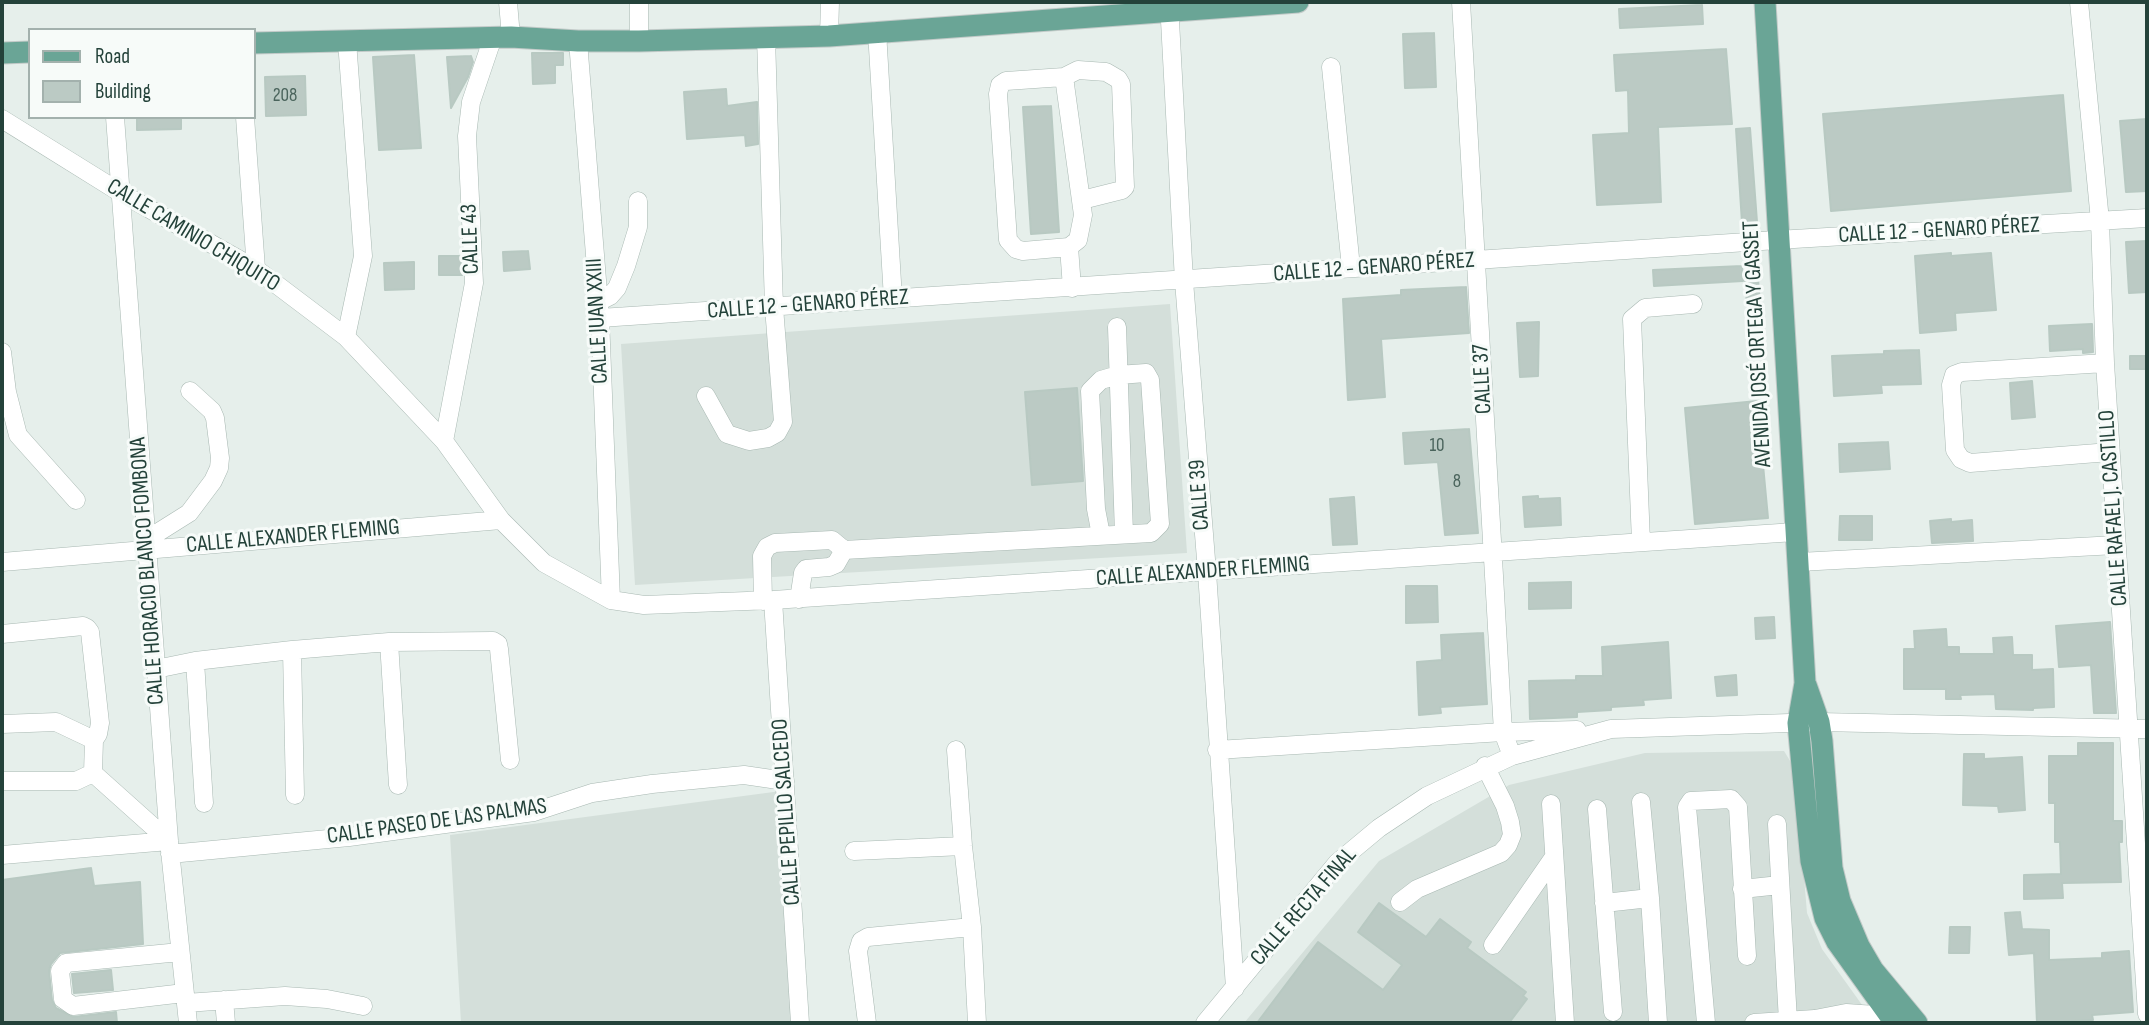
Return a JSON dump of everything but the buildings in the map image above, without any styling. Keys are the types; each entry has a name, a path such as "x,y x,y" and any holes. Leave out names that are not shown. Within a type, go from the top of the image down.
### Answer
{"main road":[{"path":"256,43 502,37 639,41 829,36 1169,6 1298,2"},
{"name":"AVENIDA JOSÉ ORTEGA Y GASSET","path":"1765,2 1777,240 1808,722 1811,861 1825,918 1850,963 1896,1021"},
{"path":"2,53 28,52"},
{"name":"AVENIDA JOSÉ ORTEGA Y GASSET","path":"1808,722 1840,901 1859,946 1873,970 1917,1023"}],"street":[{"path":"502,37 508,2"},
{"path":"639,2 639,41"},
{"path":"829,36 830,2"},
{"name":"CALLE 37","path":"1461,2 1503,732 1512,755"},
{"name":"CALLE RAFAEL J. CASTILLO","path":"2079,2 2100,221 2110,452 2147,1014"},
{"name":"CALLE 39","path":"1169,6 1184,281 1234,988"},
{"path":"877,31 892,299"},
{"name":"CALLE 43","path":"444,441 474,282 467,136 471,102 502,37"},
{"path":"706,396 727,434 749,441 768,438 777,433 783,422 774,307 766,37"},
{"path":"346,337 363,256 347,41"},
{"name":"CALLE JUAN XXIII","path":"578,41 599,310 611,600"},
{"path":"1331,67 1351,268"},
{"path":"1064,77 1082,200 1081,231 1077,240 1069,247 1023,251 1016,249 1008,240 998,94 1000,85 1006,81 1064,77 1077,70 1106,72 1121,83 1125,187 1082,200"},
{"name":"CALLE CAMINIO CHIQUITO","path":"2,119 121,193 256,269 346,337 444,441 501,520 544,563 611,600"},
{"name":"CALLE HORACIO BLANCO FOMBONA","path":"115,119 169,848 188,1023"},
{"path":"244,119 256,269"},
{"path":"599,310 617,288 626,266 638,227 638,201"},
{"name":"CALLE 12 - GENARO PÉREZ","path":"599,310 774,307 2147,218"},
{"path":"1069,247 1072,288"},
{"path":"1641,542 1632,319 1645,308 1693,304"},
{"path":"1117,327 1124,534"},
{"path":"2,352 7,392 18,436 76,500"},
{"path":"2105,363 1962,372 1954,375 1951,385 1955,450 1961,459 1970,463 2110,452"},
{"path":"799,599 806,569 836,564 844,550 1151,533 1160,524 1150,380 1146,373 1118,374 1101,380 1090,391 1096,509 1101,535"},
{"path":"146,545 189,513 213,481 219,468 215,418 212,411 190,391"},
{"name":"CALLE ALEXANDER FLEMING","path":"2,562 146,545 501,520"},
{"name":"CALLE ALEXANDER FLEMING","path":"611,600 644,605 799,599 1796,532"},
{"name":"CALLE PEPILLO SALCEDO","path":"800,1023 785,781 762,556 767,547 775,543 832,540 844,550"},
{"path":"1799,562 2116,545"},
{"path":"2,634 83,626 87,628 90,632 100,723 94,740 93,773 169,848"},
{"path":"156,669 195,661 292,650 389,642 493,641 498,644 510,760"},
{"path":"389,642 398,785"},
{"path":"292,650 295,795"},
{"path":"195,661 204,803"},
{"path":"2,724 56,722 94,740"},
{"name":"CALLE RECTA FINAL","path":"1205,1023 1337,863 1379,828 1427,796 1512,755 1611,729 1808,722 2147,729"},
{"path":"1217,750 1503,732 1611,729"},
{"path":"956,750 972,928 977,1023"},
{"path":"1400,902 1417,889 1501,853 1508,845 1512,835 1510,822 1485,766"},
{"path":"2,781 76,781 93,773"},
{"name":"CALLE PASEO DE LAS PALMAS","path":"2,855 169,848 362,835 520,814 592,793 652,784 744,775 785,781"},
{"path":"1706,1023 1688,807 1691,801 1731,799 1738,807 1747,956"},
{"path":"1641,802 1658,1023"},
{"path":"1551,804 1565,1023"},
{"path":"1597,809 1613,1012"},
{"path":"1777,824 1788,1021"},
{"path":"854,851 963,846"},
{"path":"1493,945 1554,858"},
{"path":"1742,889 1780,884"},
{"path":"1604,903 1650,898"},
{"path":"867,1023 858,951 861,941 868,937 972,928"},
{"path":"180,952 66,963 60,971 63,999 73,1006 185,998 224,1000 285,996 327,999 363,1006"},
{"path":"224,1000 226,1023"},
{"path":"1754,1023 1815,1021 1846,1013 1896,1021"}],"shaded area":[{"path":"1170,304 1187,553 635,585 621,344"},
{"path":"1784,751 1795,769 1807,913 1822,949 1875,1023 1244,1023 1379,861 1509,785 1645,753"},
{"path":"781,791 796,1023 461,1023 450,835"}]}
